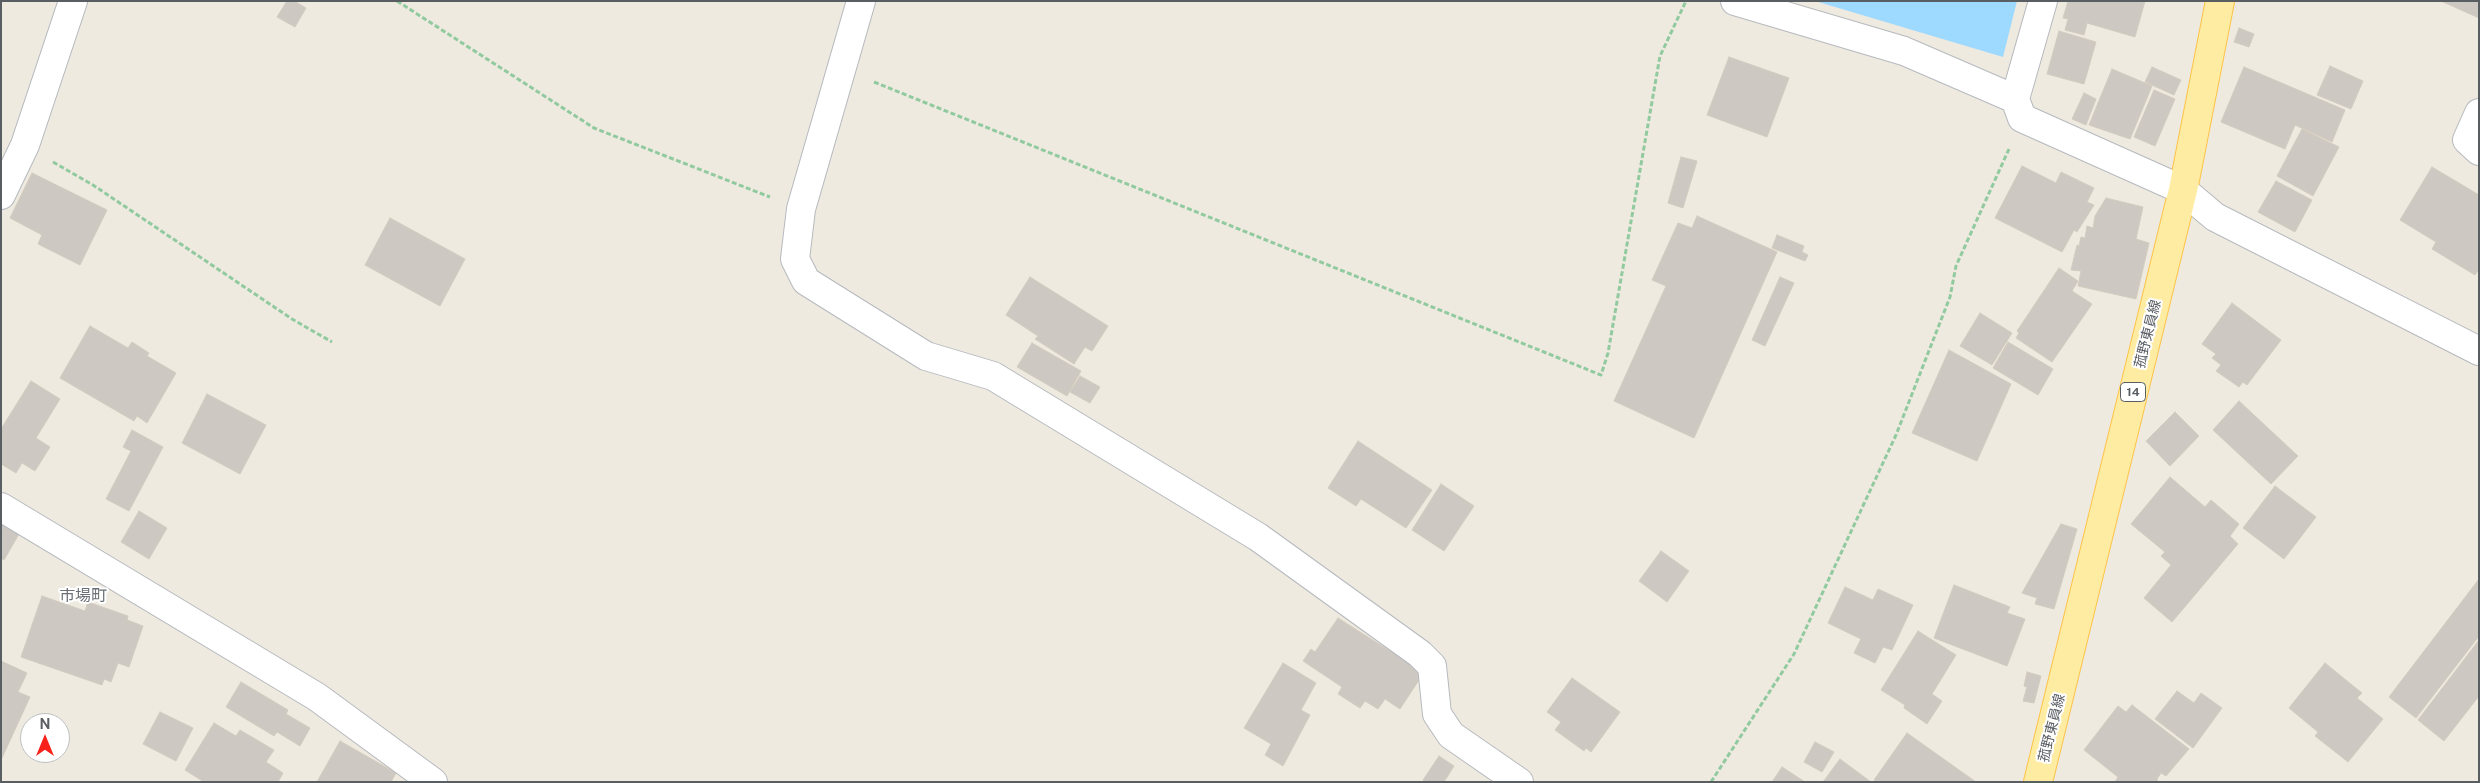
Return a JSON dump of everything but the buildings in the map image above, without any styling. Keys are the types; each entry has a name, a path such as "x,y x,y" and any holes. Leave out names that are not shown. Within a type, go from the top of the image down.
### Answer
{"main road":[{"name":"菰野東員線","path":"2038,782 2182,190 2220,1"}],"street":[{"path":"1,195 25,145 73,1"},
{"path":"861,1 800,209 795,259 806,281 926,356 993,376 1258,537 1420,654 1432,666 1436,714 1451,735 1520,782"},
{"path":"1735,1 1904,51 2182,190 2215,218 2479,351"},
{"path":"2019,109 2043,1"},
{"path":"2479,113 2467,140 2479,151"},
{"path":"1,507 318,698 433,782"}],"path":[{"path":"397,1 594,128 800,209"},
{"path":"841,68 1600,375 1608,353 1660,56 1686,1"},
{"path":"1711,782 1798,646 1896,435 1950,297 1956,266 2019,109"},
{"path":"25,145 93,185 292,319 332,342"}],"water":[{"path":"1815,1 2017,1 2003,57"}],"district":[{"name":"市場町","path":"83,596"}]}
